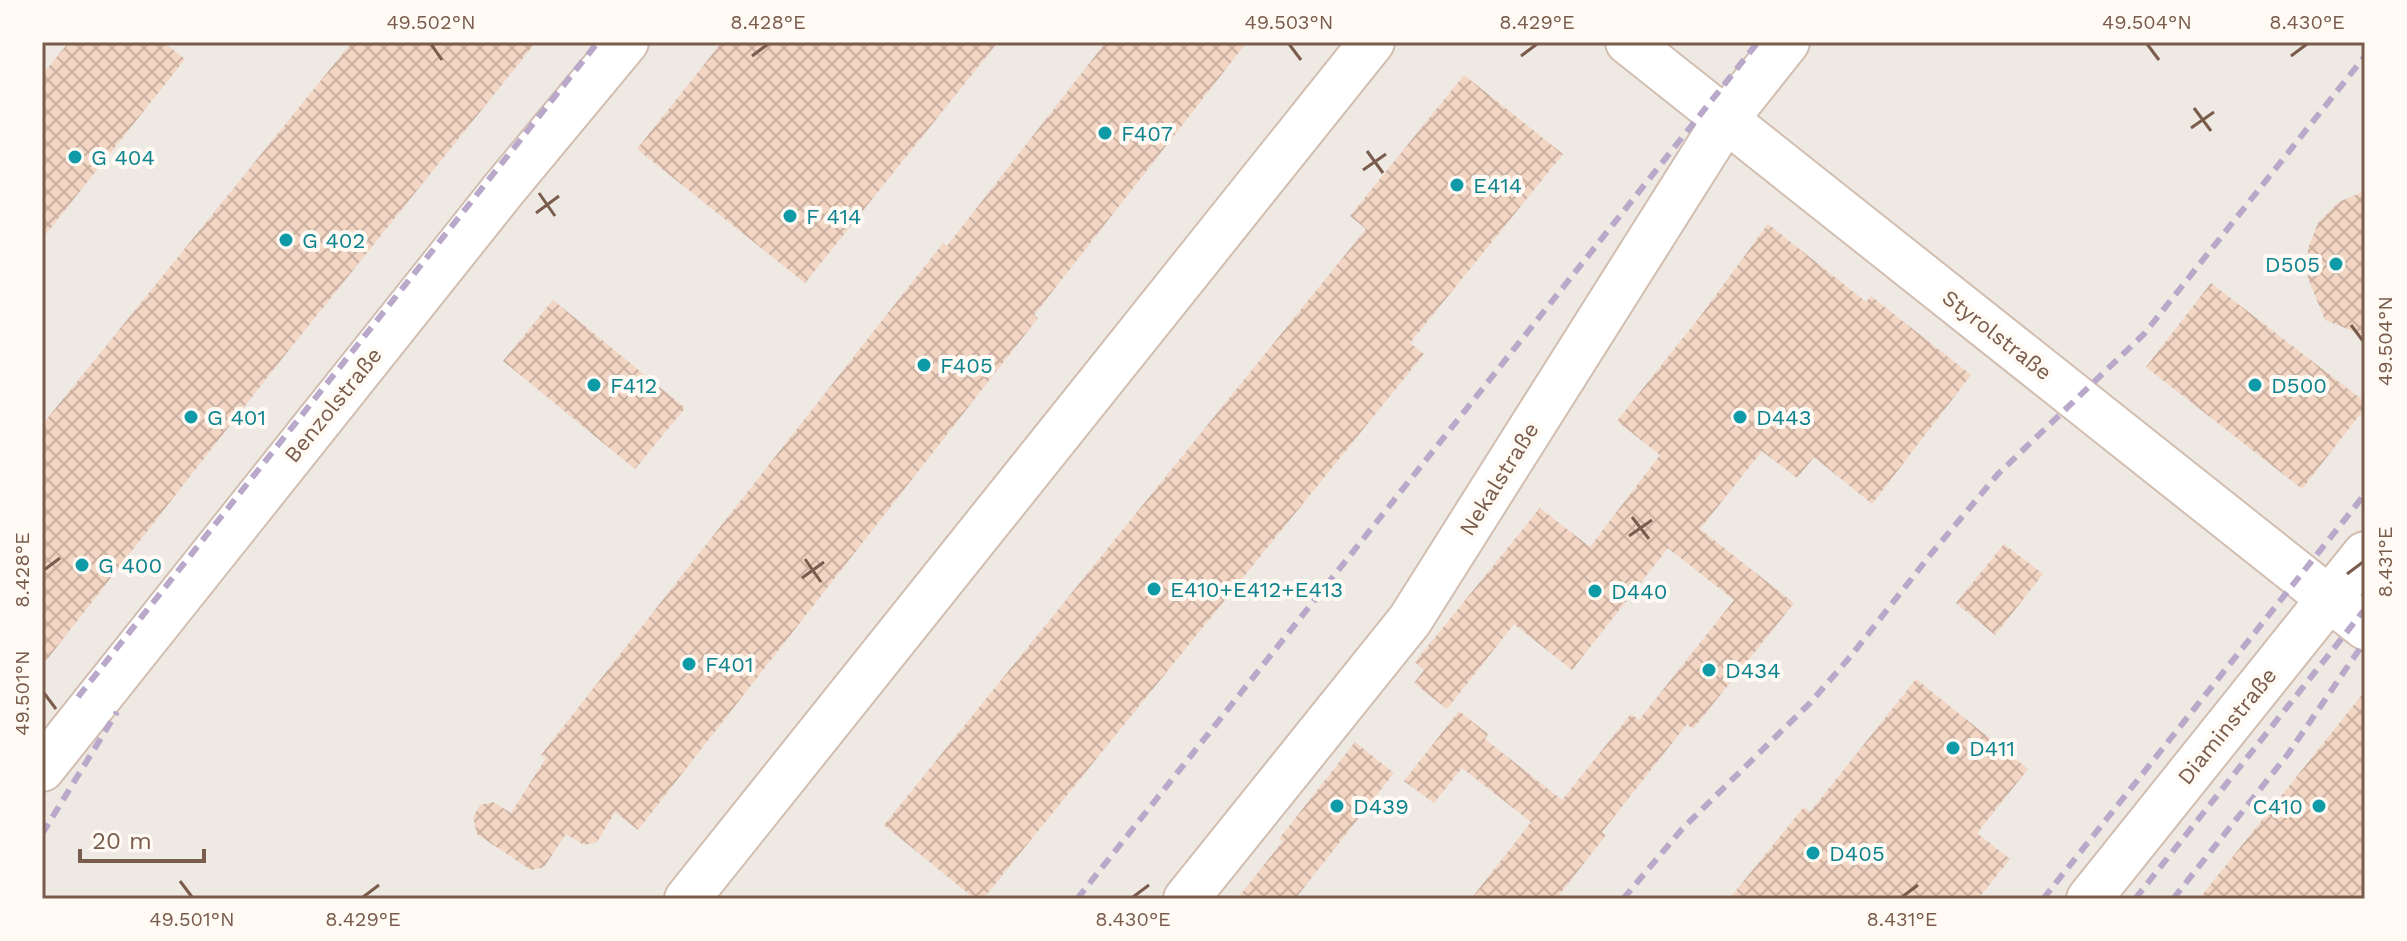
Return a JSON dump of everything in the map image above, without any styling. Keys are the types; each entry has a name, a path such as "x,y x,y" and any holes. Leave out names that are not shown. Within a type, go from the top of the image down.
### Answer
{"street":[{"name":"Benzolstraße","path":"42,769 626,42"},
{"path":"687,899 1372,42"},
{"name":"Styrolstraße","path":"1628,42 2365,627"},
{"name":"Nekalstraße","path":"1186,899 1410,620 1726,119 1787,42"},
{"name":"Diaminstraße","path":"2089,899 2365,554"}],"shaded area":[{"path":"42,42 2365,42 2365,899 42,899"}],"building":[{"name":"G 404","path":"69,42 163,42 185,59 42,239 42,75"},
{"path":"352,42 536,42 273,370 42,666 42,425"},
{"name":"F 414","path":"722,42 998,42 805,283 637,149"},
{"path":"1106,42 1247,42 1034,315 1038,318 638,830 615,812 597,842 584,845 566,834 544,867 531,870 477,834 473,817 480,805 493,802 511,813 546,758 541,755 943,243 947,246"},
{"name":"E410+E412+E413","path":"1464,75 1563,154 1410,343 1424,354 983,899 975,899 884,825 1366,229 1350,216"},
{"name":"D505","path":"2365,191 2365,336 2325,320 2308,278 2308,249 2318,223 2339,202"},
{"path":"1768,224 1866,302 1871,296 1971,375 1872,504 1814,457 1797,478 1762,451 1700,529 1794,603 1693,729 1687,724 1602,832 1606,835 1556,899 1471,899 1531,822 1462,768 1434,803 1404,781 1459,711 1488,734 1485,739 1562,800 1631,714 1639,720 1734,600 1668,548 1572,670 1514,624 1447,709 1414,683 1424,670 1415,662 1540,508 1590,547 1660,455 1617,421"},
{"name":"D500","path":"2211,283 2365,402 2365,408 2302,489 2146,367"},
{"name":"F412","path":"553,300 685,408 635,469 503,361"},
{"path":"2004,544 2043,574 1995,635 1956,603"},
{"path":"1916,679 2028,769 1977,833 2010,859 1978,899 1729,899 1804,807 1810,812"},
{"name":"C410","path":"2365,691 2365,899 2199,899"},
{"name":"D439","path":"1355,742 1394,773 1295,899 1237,899 1283,841 1279,839"}],"railway":[{"path":"78,697 598,42"},
{"path":"1077,899 1758,42"},
{"path":"1623,899 1682,829 1810,703 1998,474 2144,334 2365,56"},
{"path":"2043,899 2365,494"},
{"path":"2135,899 2365,609"},
{"path":"2173,899 2288,754 2365,641"},
{"path":"42,834 117,712"}],"place":[{"name":"F407","path":"1105,133"},
{"name":"G 404","path":"75,157"},
{"name":"E414","path":"1457,185"},
{"name":"F 414","path":"790,216"},
{"name":"G 402","path":"286,240"},
{"name":"D505","path":"2336,264"},
{"name":"F405","path":"924,365"},
{"name":"F412","path":"594,385"},
{"name":"D500","path":"2255,385"},
{"name":"G 401","path":"191,417"},
{"name":"D443","path":"1740,417"},
{"name":"G 400","path":"82,565"},
{"name":"E410+E412+E413","path":"1154,589"},
{"name":"D440","path":"1595,591"},
{"name":"F401","path":"689,664"},
{"name":"D434","path":"1709,670"},
{"name":"D411","path":"1953,748"},
{"name":"D439","path":"1337,806"},
{"name":"C410","path":"2319,806"},
{"name":"D405","path":"1813,853"}]}
